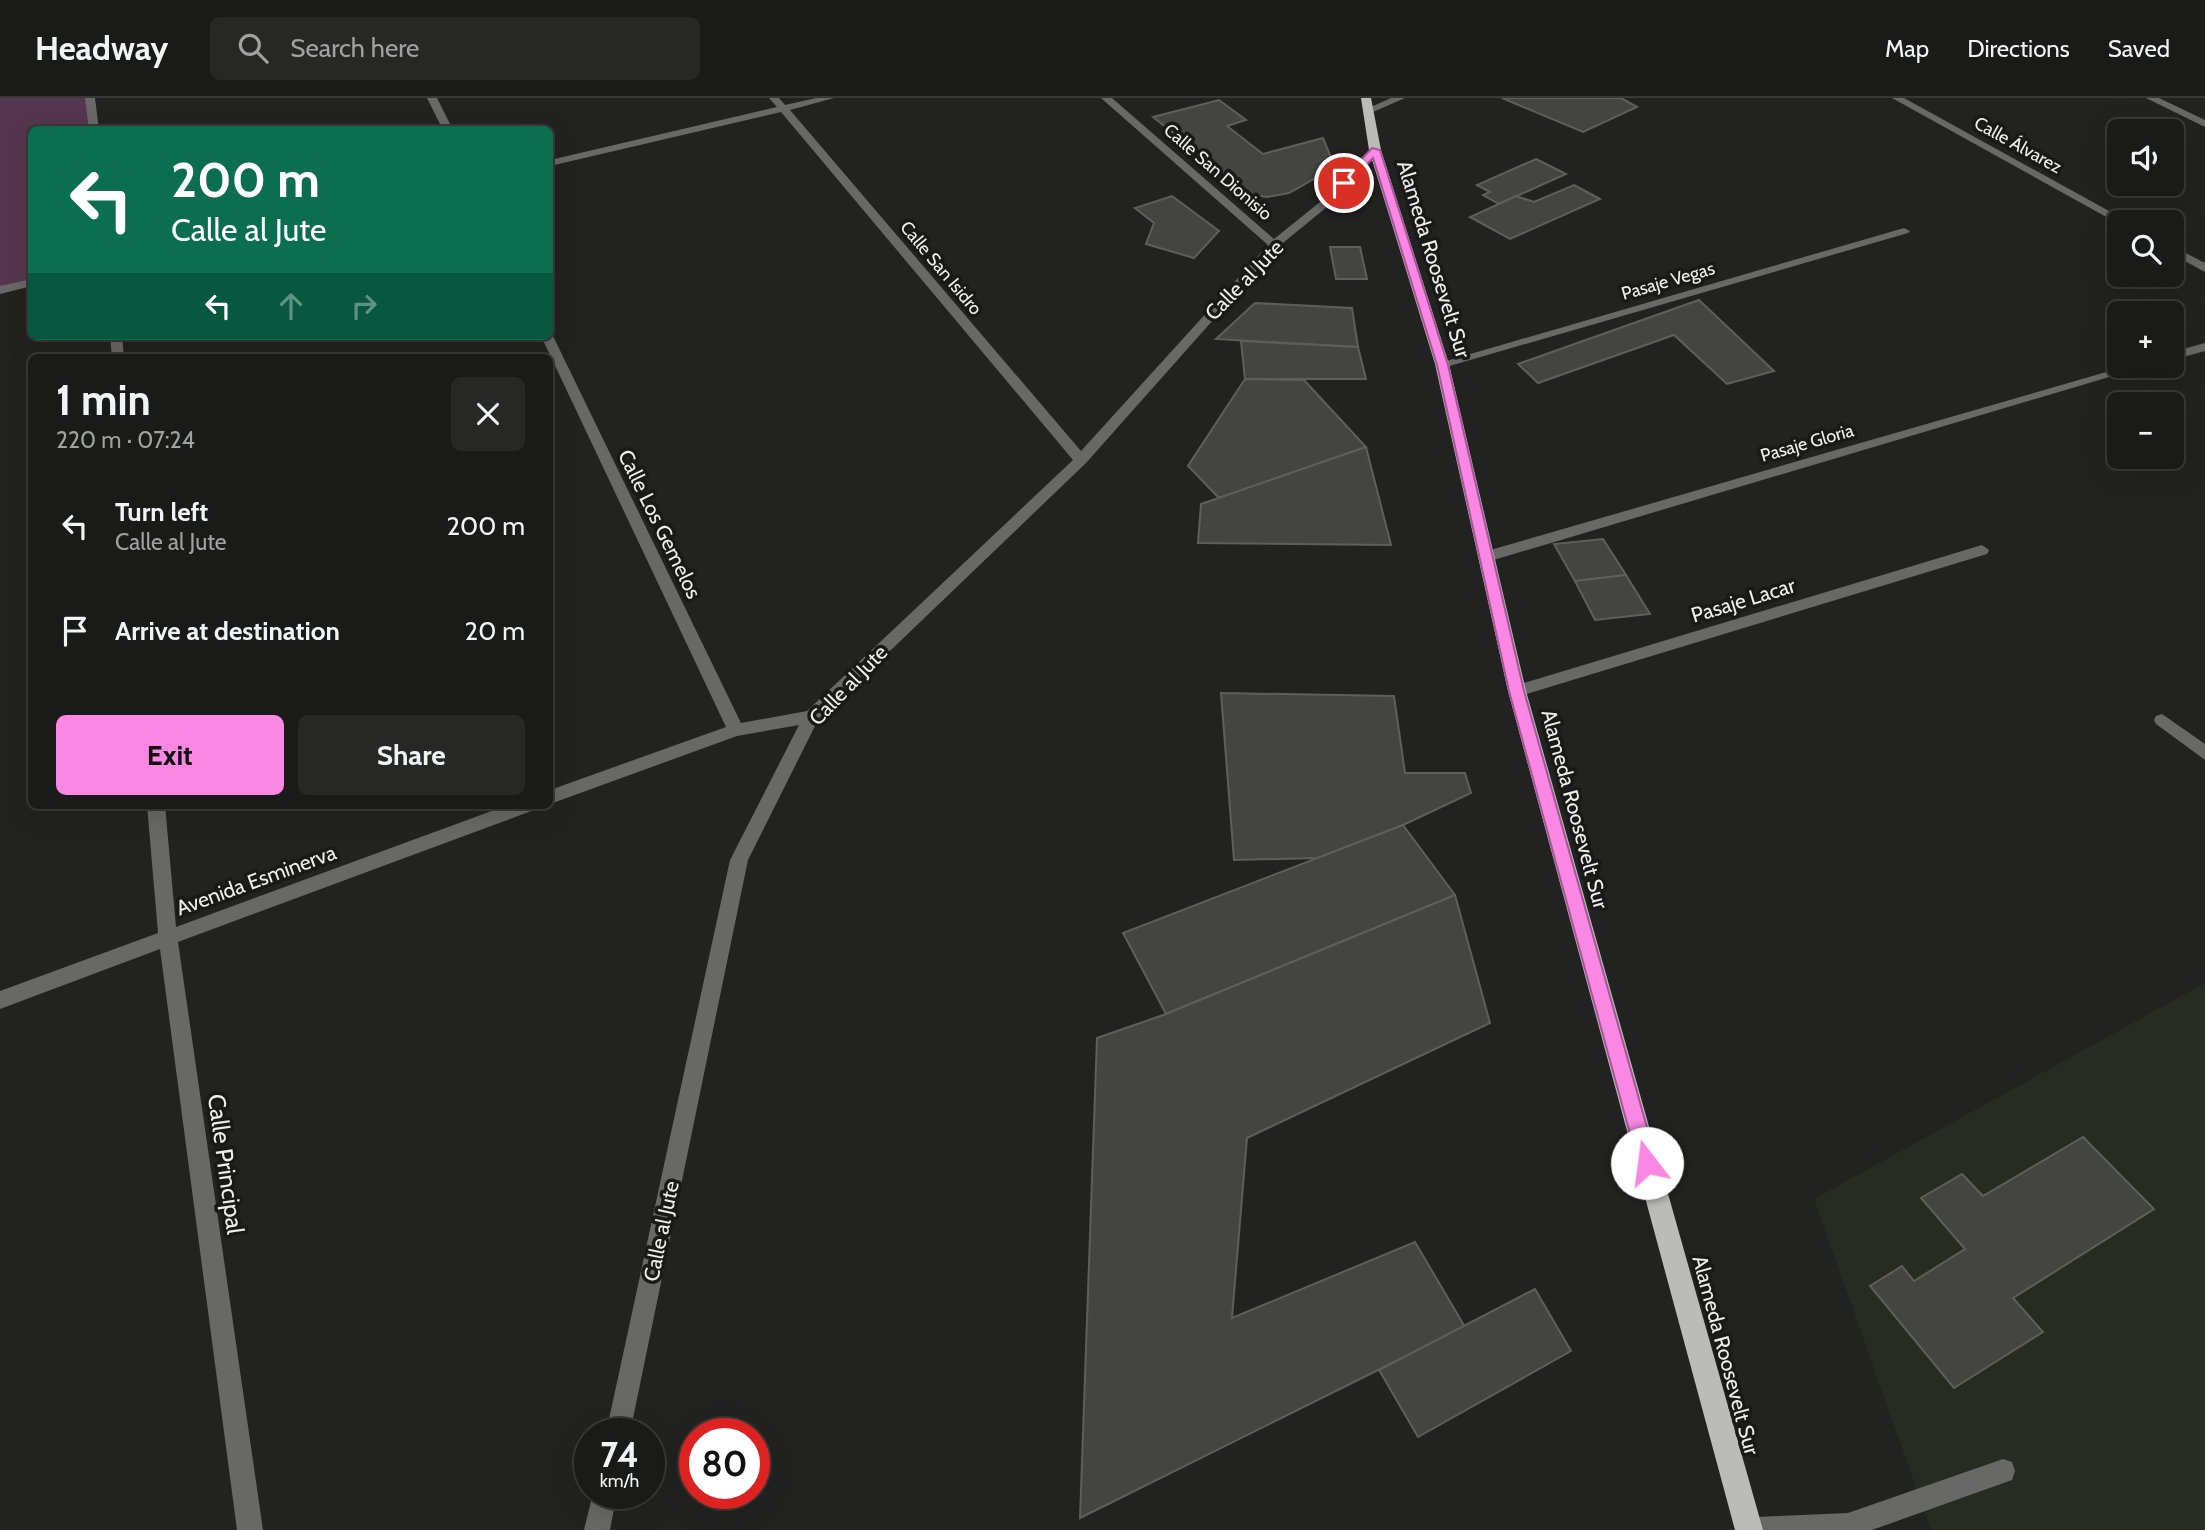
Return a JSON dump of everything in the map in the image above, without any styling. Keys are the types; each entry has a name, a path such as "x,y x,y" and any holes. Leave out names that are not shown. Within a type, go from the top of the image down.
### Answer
{"highway":[{"name":"Alameda Roosevelt Sur","path":"1368,104 1375,150 1442,365 1517,691 1749,1530"}],"street":[{"path":"90,98 93,126"},
{"path":"432,98 445,126"},
{"name":"Calle San Isidro","path":"774,98 1081,460"},
{"path":"553,162 829,98"},
{"name":"Calle San Dionisio","path":"1107,98 1274,245"},
{"path":"1368,104 1400,98"},
{"name":"Calle Álvarez","path":"1897,98 2107,213"},
{"path":"2151,98 2205,124"},
{"name":"Calle al Jute","path":"621,1418 739,860 812,716 1081,460 1274,245 1329,200 1375,150"},
{"name":"Pasaje Vegas","path":"1442,365 1904,231"},
{"path":"2184,256 2205,268"},
{"path":"0,290 28,283"},
{"name":"Calle Los Gemelos","path":"549,340 736,730"},
{"path":"2184,353 2205,347"},
{"name":"Pasaje Gloria","path":"1485,557 2107,376"},
{"name":"Pasaje Lacar","path":"1517,691 1982,550"},
{"path":"553,796 736,730 812,716"},
{"path":"2162,720 2205,753"},
{"name":"Calle Principal","path":"156,809 168,936 250,1530"},
{"name":"Avenida Esminerva","path":"0,1000 517,809"},
{"path":"1755,1530 1848,1526 2004,1471"},
{"path":"597,1530 602,1509"}],"shaded area":[{"path":"0,98 90,98 94,126 28,126 28,282 0,288"},
{"path":"2205,983 2205,1530 1931,1530 1814,1199"}],"building":[{"path":"1502,98 1621,98 1637,107 1583,132"},
{"path":"1219,100 1246,120 1227,126 1263,154 1323,138 1335,167 1289,193 1267,197 1252,195 1153,117"},
{"path":"1536,159 1566,174 1499,204 1483,195 1490,192 1477,185"},
{"path":"1574,185 1600,199 1510,239 1470,217 1516,196 1534,202"},
{"path":"1172,196 1219,231 1194,258 1146,244 1154,223 1135,208"},
{"path":"1330,247 1360,247 1367,279 1336,279"},
{"path":"1699,300 1774,371 1727,384 1674,335 1538,383 1518,364"},
{"path":"1255,303 1352,308 1358,347 1216,339"},
{"path":"1241,341 1358,347 1366,379 1245,379"},
{"path":"1245,379 1304,380 1366,447 1219,498 1188,466"},
{"path":"1366,447 1391,545 1198,543 1201,504"},
{"path":"1603,539 1626,575 1575,581 1554,544"},
{"path":"1626,575 1650,614 1595,620 1575,581"},
{"path":"1221,693 1394,696 1405,773 1465,773 1471,793 1403,825 1318,858 1234,860"},
{"path":"1403,825 1455,895 1166,1014 1123,933"},
{"path":"1455,895 1490,1023 1247,1138 1232,1318 1415,1242 1465,1327 1080,1518 1097,1038 1166,1014"},
{"path":"2083,1137 2154,1209 2013,1298 2043,1332 1954,1388 1870,1286 1902,1266 1914,1281 1965,1249 1921,1198 1962,1174 1983,1196"},
{"path":"1535,1289 1571,1351 1418,1437 1379,1370"}],"route":[{"path":"1344,183 1375,150 1442,365 1517,691 1647,1163"}]}
